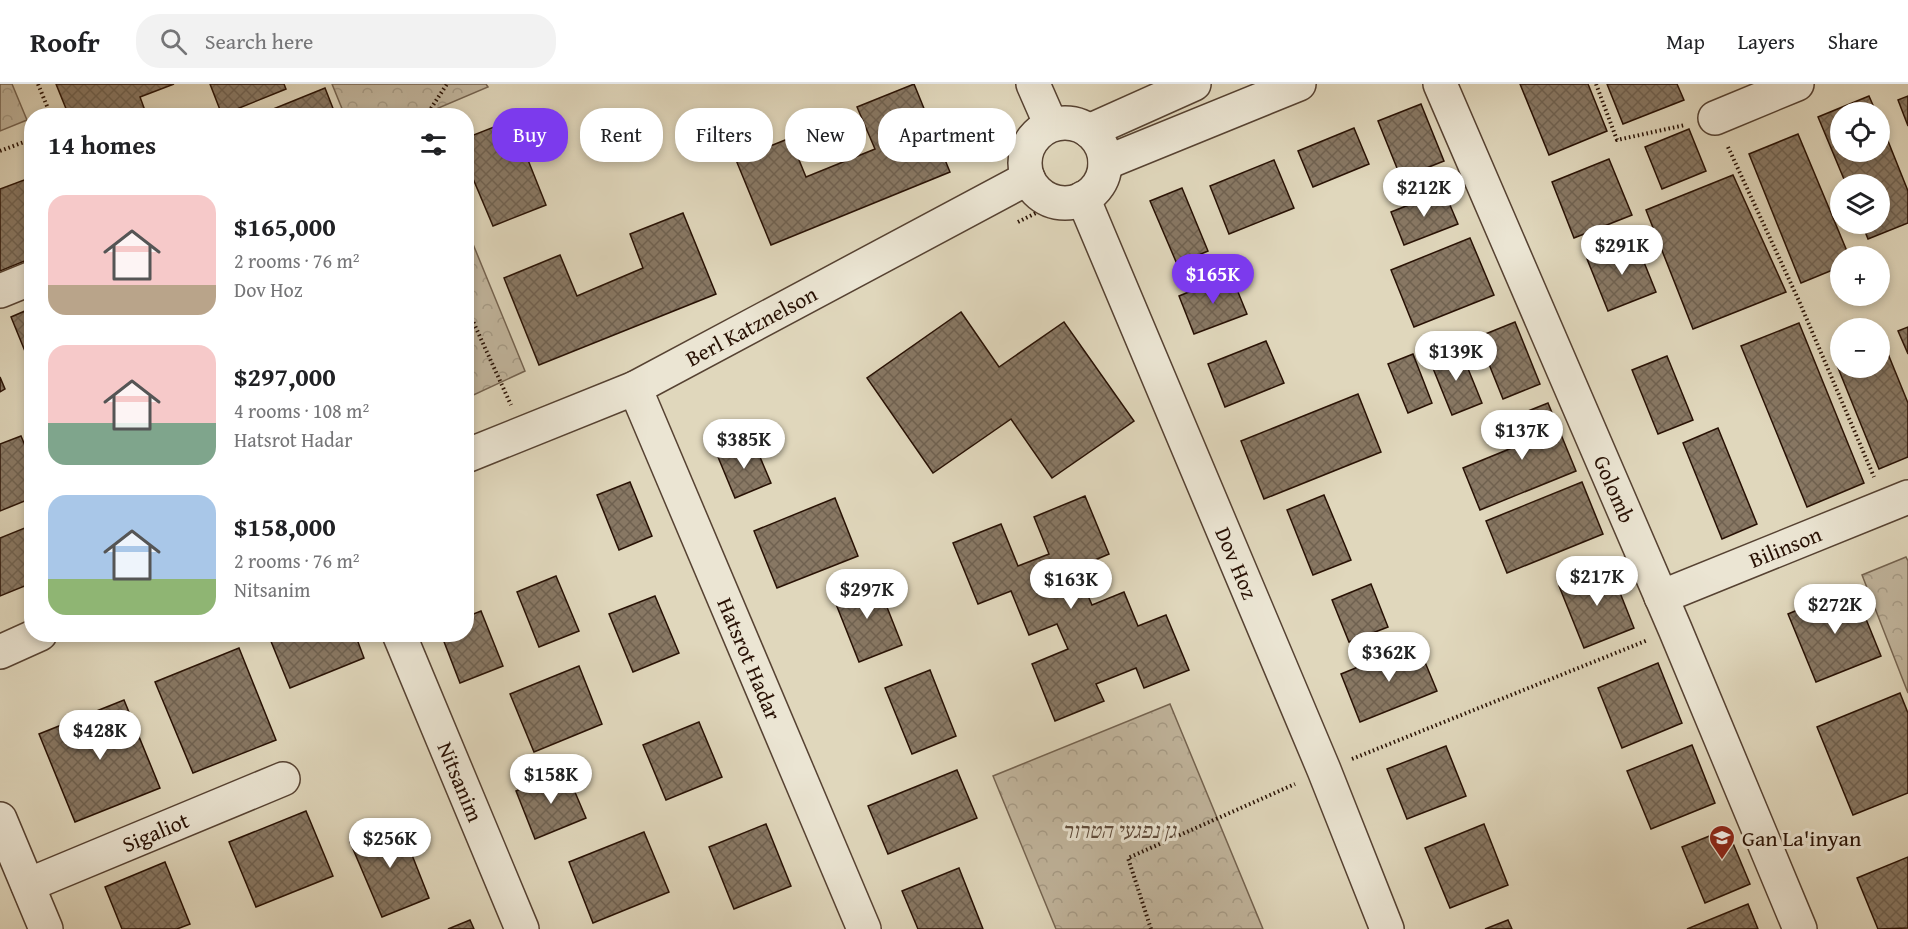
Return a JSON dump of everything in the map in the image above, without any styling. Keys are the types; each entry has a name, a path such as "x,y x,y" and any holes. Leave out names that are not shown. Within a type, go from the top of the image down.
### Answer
{"street":[{"path":"1034,84 1051,125"},
{"path":"1089,131 1194,84"},
{"path":"1105,163 1299,84"},
{"name":"Golomb","path":"1440,84 1675,629 1800,929"},
{"path":"1714,118 1797,84"},
{"path":"1071,124 1089,131 1098,140 1105,163 1102,177 1094,190 1083,198 1071,202 1057,202 1040,194 1028,178 1025,159 1031,141 1040,131 1051,125 1071,124"},
{"name":"Berl Katznelson","path":"474,453 636,388 1028,178"},
{"name":"Dov Hoz","path":"1083,198 1324,771 1387,929"},
{"path":"0,291 24,281"},
{"name":"Hatsrot Hadar","path":"636,388 864,929"},
{"name":"Bilinson","path":"1661,597 1897,501"},
{"path":"0,652 24,641"},
{"name":"Nitsanim","path":"402,642 522,929"},
{"name":"Sigaliot","path":"28,885 283,778"},
{"path":"0,819 46,929"}],"path":[{"path":"38,84 48,108"},
{"path":"431,108 447,84"},
{"path":"1596,84 1617,140 1714,118 1799,301 1897,501"},
{"path":"0,151 24,142"},
{"path":"474,324 524,433"},
{"path":"1151,929 1128,858 1324,771 1675,629"}],"green space":[{"path":"0,84 12,84 24,113 24,121 0,131"},
{"path":"332,84 486,84 488,87 438,108 342,108"},
{"path":"474,247 525,371 474,395"},
{"path":"1906,557 1908,561 1908,693 1862,575"},
{"name":"גן נפגעי הטרור","path":"1170,704 1263,929 1056,929 993,776"}],"building":[{"path":"56,84 174,84 140,97 144,108 66,108"},
{"path":"210,84 284,84 286,89 239,108 219,108"},
{"path":"914,84 924,108 878,108 878,162 946,162 950,172 771,245 737,162 773,162 773,145 785,140 785,162 800,162 806,177 843,162 866,162 866,153 875,149 866,128 866,108 857,107"},
{"path":"1520,84 1588,84 1607,131 1549,155"},
{"path":"1607,84 1677,84 1684,100 1623,124"},
{"path":"325,88 333,108 276,108"},
{"path":"1869,96 1872,102 1854,102"},
{"path":"1908,96 1908,126 1898,100"},
{"path":"1421,104 1444,161 1401,178 1378,121"},
{"path":"1830,112 1830,146 1818,117"},
{"path":"492,128 492,162 529,162 546,205 493,226 474,181 474,135"},
{"path":"1354,128 1369,164 1313,187 1298,151"},
{"path":"1689,129 1706,171 1662,189 1645,147"},
{"path":"1798,134 1830,211 1830,234 1840,234 1845,246 1830,246 1830,271 1801,283 1749,154"},
{"path":"1890,146 1908,191 1908,223 1890,230 1890,174 1842,174 1837,162 1890,162"},
{"path":"1609,159 1632,215 1574,238 1552,182"},
{"path":"1274,160 1294,208 1229,234 1210,186"},
{"path":"1733,175 1786,292 1693,329 1646,210"},
{"path":"24,180 24,261 0,271 0,189"},
{"path":"1182,188 1208,251 1177,264 1150,201"},
{"path":"1444,191 1458,224 1404,245 1391,212"},
{"path":"683,213 716,294 539,365 504,278 560,255 577,296 643,268 630,234"},
{"path":"1866,234 1880,234 1868,239"},
{"path":"1470,238 1494,295 1414,327 1391,270"},
{"path":"1635,240 1656,292 1608,311 1587,259"},
{"path":"1231,275 1247,314 1194,334 1179,296"},
{"path":"24,311 24,349 11,317"},
{"path":"961,312 999,367 1064,322 1134,421 1052,478 1011,419 933,473 867,378"},
{"path":"1515,322 1540,384 1503,399 1478,337"},
{"path":"1799,323 1864,483 1807,507 1741,346"},
{"path":"1908,327 1908,354 1898,331"},
{"path":"1266,341 1284,383 1225,407 1208,364"},
{"path":"1460,349 1482,403 1452,415 1430,361"},
{"path":"1413,354 1432,403 1408,413 1388,364"},
{"path":"1667,356 1693,420 1658,434 1632,370"},
{"path":"1890,359 1908,403 1908,457 1879,469 1842,378 1890,378"},
{"path":"0,377 5,389 0,392"},
{"path":"1358,394 1381,452 1264,499 1241,441"},
{"path":"1548,403 1576,471 1480,510 1463,468 1524,443 1513,417"},
{"path":"1718,428 1757,524 1722,539 1683,443"},
{"path":"21,436 24,443 24,501 0,511 0,444"},
{"path":"754,443 771,483 735,498 718,457"},
{"path":"630,482 652,536 619,550 597,495"},
{"path":"1582,482 1603,534 1507,573 1486,521"},
{"path":"1324,495 1351,560 1313,575 1287,510"},
{"path":"1085,496 1109,554 1076,568 1092,605 1124,592 1138,626 1166,615 1189,670 1144,688 1136,668 1096,684 1104,701 1055,721 1032,664 1068,649 1057,624 1029,635 1011,591 978,604 953,543 1001,524 1018,566 1049,554 1034,517"},
{"path":"835,498 858,556 777,588 754,531"},
{"path":"24,528 24,586 0,596 0,538"},
{"path":"1609,565 1634,628 1584,648 1559,586"},
{"path":"556,576 579,631 539,647 517,592"},
{"path":"875,577 902,645 859,662 832,594"},
{"path":"1371,584 1388,627 1349,642 1332,600"},
{"path":"1853,587 1881,656 1816,682 1788,614"},
{"path":"655,596 679,653 633,672 609,614"},
{"path":"481,611 503,666 460,683 444,642 474,642 474,614"},
{"path":"271,642 358,642 364,658 290,688"},
{"path":"1417,643 1437,691 1360,722 1341,674"},
{"path":"239,648 276,740 193,773 155,682"},
{"path":"1658,663 1682,723 1622,748 1598,688"},
{"path":"579,666 602,724 534,752 510,694"},
{"path":"930,670 956,736 912,754 885,688"},
{"path":"1900,693 1908,713 1908,793 1853,815 1817,727"},
{"path":"124,700 160,788 75,822 39,734"},
{"path":"699,722 722,777 666,800 643,745"},
{"path":"1692,745 1715,803 1651,829 1627,771"},
{"path":"1446,746 1466,796 1407,819 1387,769"},
{"path":"957,770 977,818 888,854 868,806"},
{"path":"566,771 586,818 535,839 516,791"},
{"path":"306,811 333,876 256,907 229,842"},
{"path":"399,822 429,898 382,917 350,842"},
{"path":"766,824 791,886 734,909 709,847"},
{"path":"1484,824 1508,885 1450,908 1425,848"},
{"path":"1727,829 1750,884 1705,903 1682,847"},
{"path":"644,832 669,892 593,923 569,862"},
{"path":"1908,857 1908,928 1878,929 1857,878"},
{"path":"165,862 190,924 177,929 122,929 105,887"},
{"path":"959,868 983,929 918,929 902,891"},
{"path":"1748,904 1758,929 1687,929"},
{"path":"470,920 474,929 448,929"},
{"path":"1508,920 1512,929 1485,929"}],"place":[{"name":"Gan La'inyan","path":"1722,861"}]}
